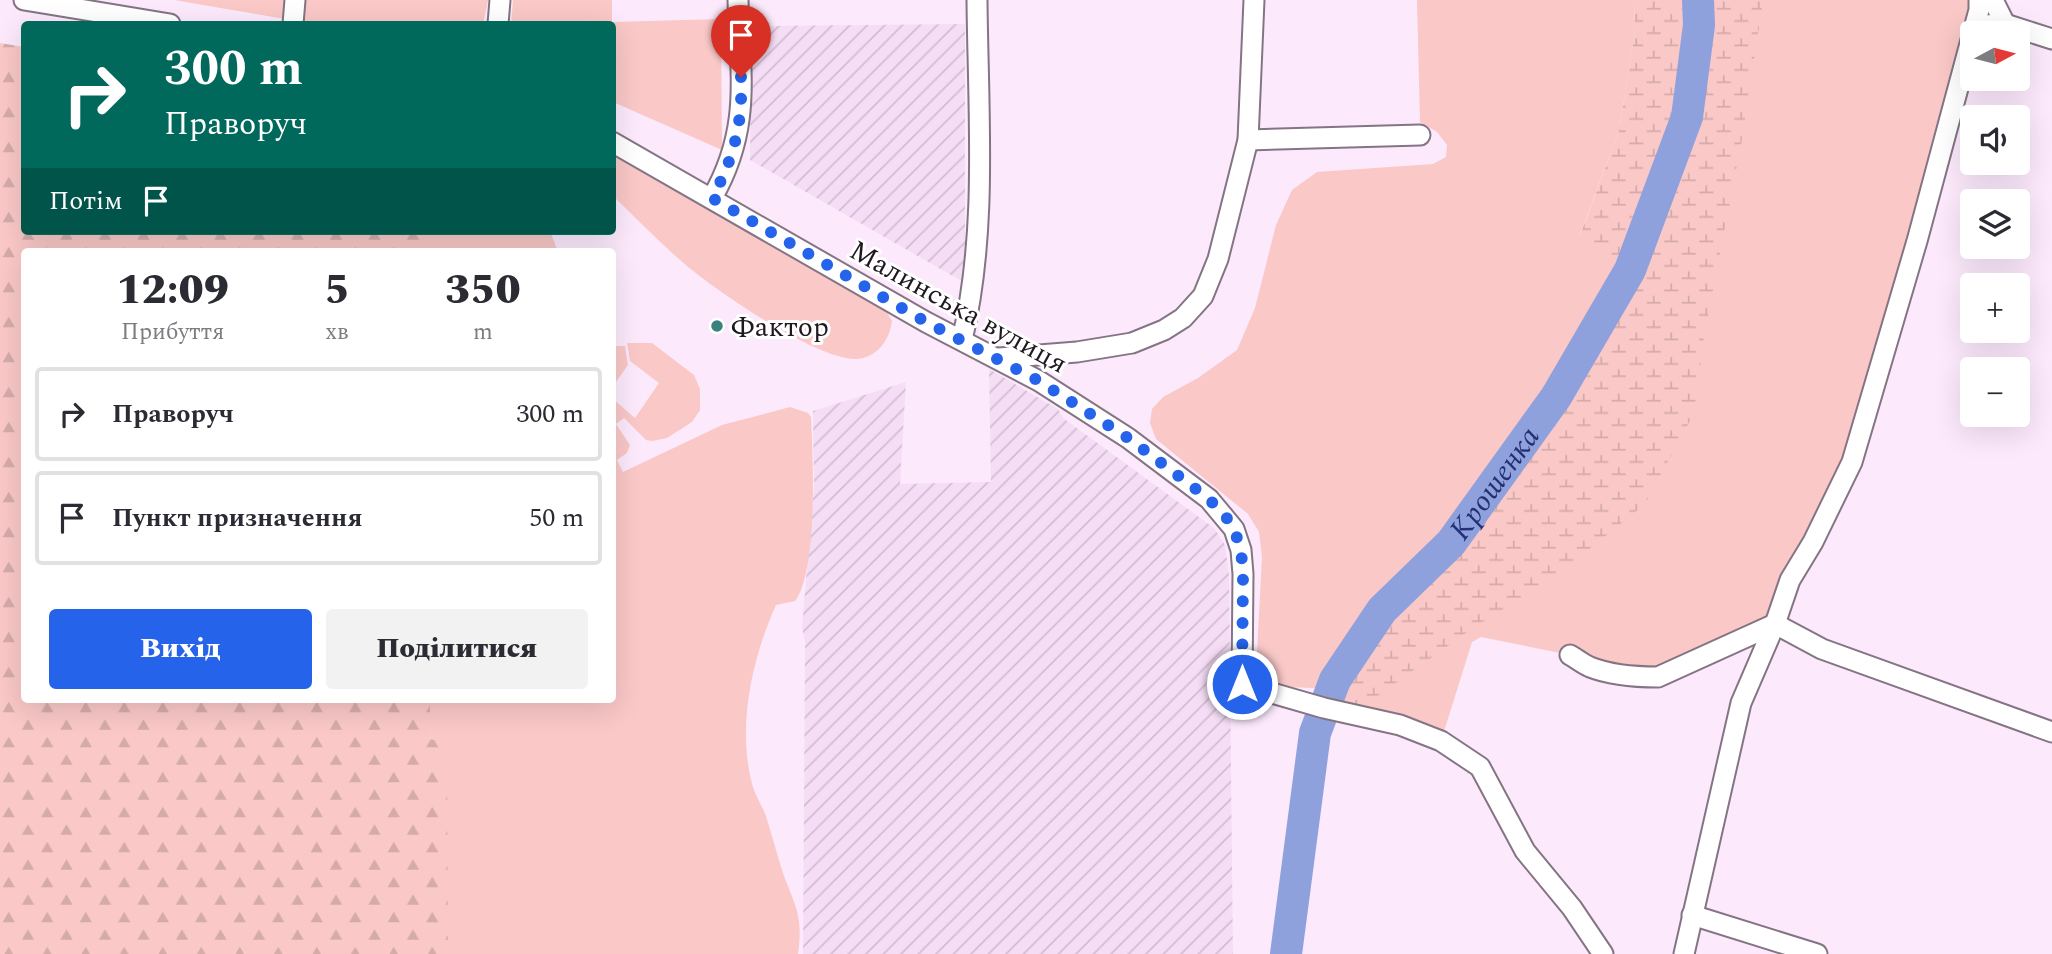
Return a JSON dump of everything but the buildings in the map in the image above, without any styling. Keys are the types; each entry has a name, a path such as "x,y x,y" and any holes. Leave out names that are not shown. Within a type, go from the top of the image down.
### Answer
{"street":[{"path":"24,0 152,21"},
{"path":"293,21 295,0"},
{"path":"498,21 500,0"},
{"path":"712,198 731,160 738,135 742,102 738,0"},
{"path":"962,340 974,276 979,219 977,0"},
{"path":"996,358 1045,356 1132,343 1164,330 1182,318 1203,296 1218,259 1248,140 1254,0"},
{"path":"1976,21 1979,0"},
{"path":"1993,0 2004,21"},
{"path":"2030,33 2052,40"},
{"path":"1684,954 1741,703 1790,580 1813,542 1852,462 1960,84"},
{"path":"1248,140 1420,135"},
{"name":"Малинська вулиця","path":"616,144 926,322 1039,381 1180,475 1226,517 1234,529 1241,550 1247,686 1324,708 1400,725 1441,741 1480,766 1525,851 1572,908 1603,954"},
{"path":"1570,655 1590,667 1643,677 1658,677 1774,624"},
{"path":"1774,624 1822,649 2052,732"},
{"path":"1692,915 1817,954"}],"shaded area":[{"path":"965,24 965,283 750,160 751,26"},
{"path":"989,369 1058,409 1063,418 1214,528 1225,545 1229,575 1233,954 803,954 805,642 802,627 814,486 813,411 906,382 900,484 991,482"}],"green space":[{"path":"174,0 488,0 484,21 296,21"},
{"path":"513,0 612,0 612,21 511,21"},
{"path":"1417,0 1634,0 1635,31 1619,131 1579,237 1698,0 1979,0 1973,21 1960,21 1960,69 1852,462 1775,624 1658,677 1481,637 1472,642 1441,741 1324,708 1334,680 1314,688 1286,687 1271,680 1260,669 1257,652 1262,557 1259,532 1248,514 1156,439 1150,423 1152,409 1163,397 1198,378 1237,350 1255,308 1276,225 1292,190 1317,172 1433,164 1446,157 1447,145 1437,132 1420,122"},
{"path":"1634,0 1763,0 1741,145 1704,336 1694,413 1645,504 1556,576 1473,628 1352,714 1324,708 1335,680 1382,610 1451,543 1556,397 1629,271 1579,238 1619,131 1635,31"},
{"path":"721,19 722,150 616,103 616,22"},
{"path":"0,43 21,46 21,235 427,235 427,248 21,248 21,703 430,703 430,739 442,742 447,770 448,954 0,954"},
{"path":"616,158 886,311 892,321 891,328 881,347 869,356 855,359 838,356 768,322 721,292 677,258 616,199"},
{"path":"427,235 552,235 556,248 427,248"},
{"path":"627,343 652,343 694,375 700,389 700,410 692,422 667,438 652,441 646,440 624,418 616,424 616,402 635,418 659,383 630,361"},
{"path":"616,346 625,346 628,365 616,382"},
{"path":"790,407 808,413 811,417 813,458 811,540 807,566 795,601 776,605 767,626 754,671 746,718 748,765 753,787 766,816 796,909 800,928 798,954 431,954 430,703 616,703 616,424 630,445 627,453 617,460 623,472 722,425"}],"waterway":[{"name":"Крошенка","path":"1286,954 1315,733 1335,680 1382,610 1451,543 1556,397 1630,270 1687,117 1699,25 1698,0"}],"place":[{"name":"Фактор","path":"717,326"}],"route":[{"path":"741,77 742,102 738,135 731,160 712,198 926,322 1039,381 1128,438 1209,499 1234,529 1241,550 1242,684"}]}
